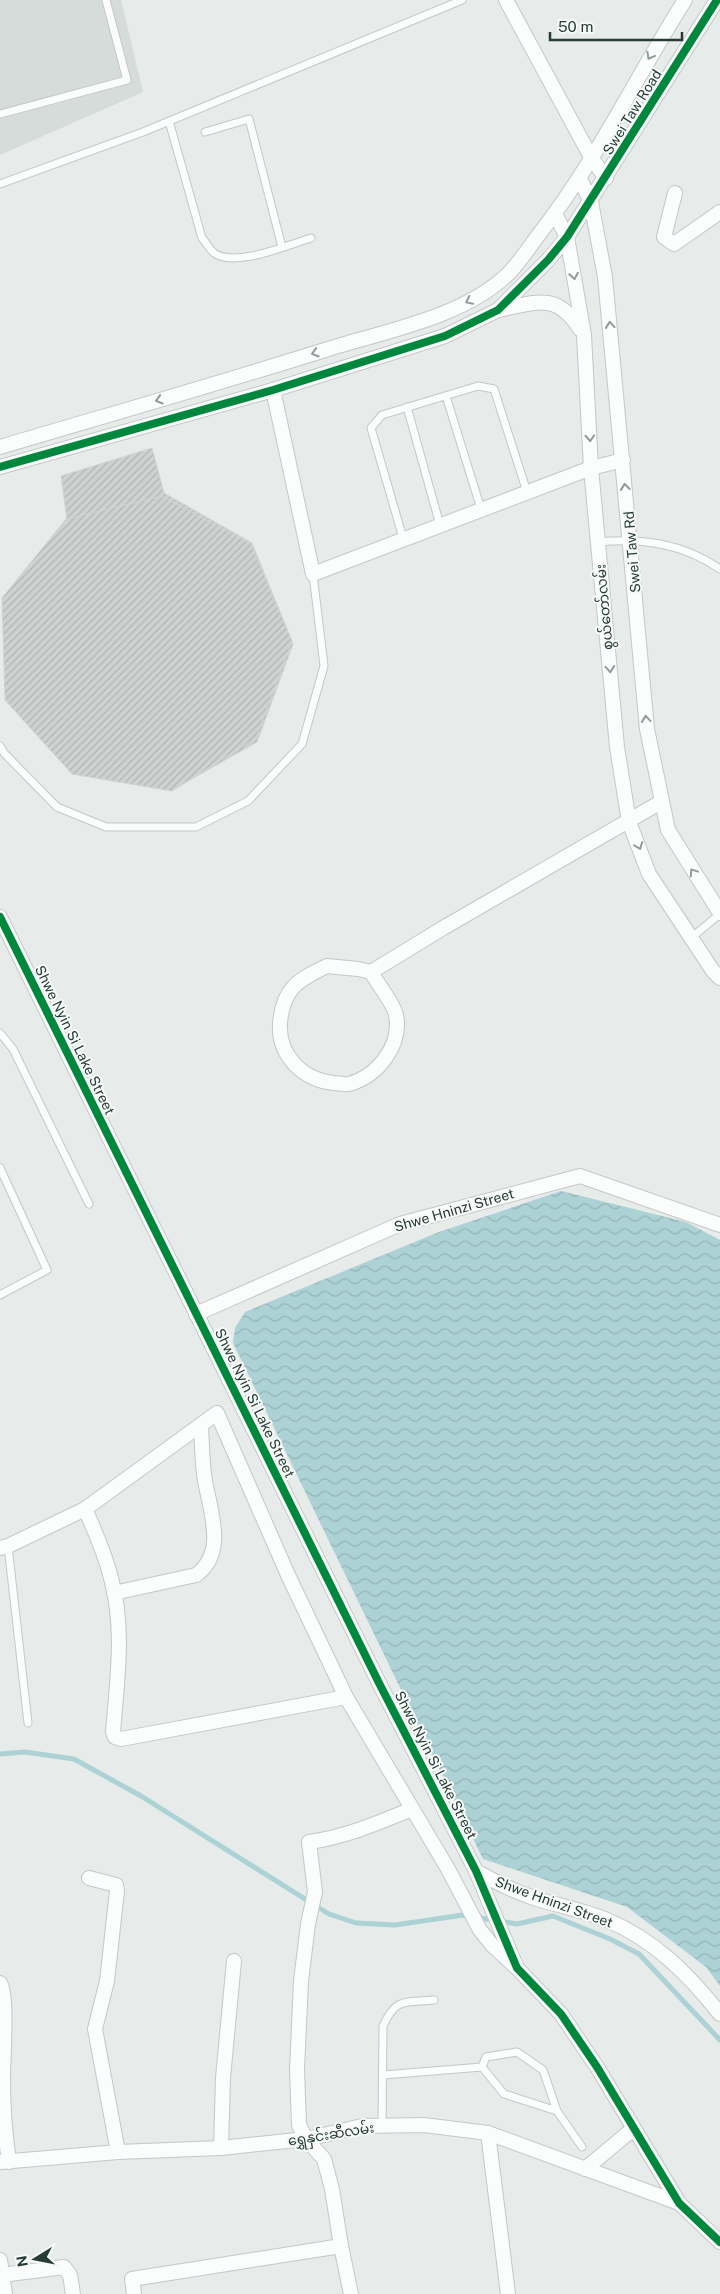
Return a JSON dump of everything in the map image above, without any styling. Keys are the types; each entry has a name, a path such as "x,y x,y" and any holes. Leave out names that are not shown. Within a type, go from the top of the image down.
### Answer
{"street":[{"path":"506,0 592,159 606,178"},
{"name":"Swei Taw Road","path":"0,448 442,314 474,300 509,273 580,179 653,50 685,0"},
{"name":"Swei Taw Road","path":"498,310 568,237 696,30 717,0"},
{"name":"Swei Taw Rd","path":"580,179 591,202 606,277 647,729 668,830 720,913"},
{"path":"675,193 664,237 674,244 720,212"},
{"name":"စွယ်တော်လမ်း","path":"555,214 568,237 584,335 591,468 617,747 629,822 649,874 713,971 720,978"},
{"path":"0,467 273,390 445,336 498,310 547,301 570,313 584,335"},
{"path":"273,390 313,574 403,538 591,468 622,460"},
{"path":"371,972 396,1014 394,1045 376,1071 348,1084 318,1081 292,1064 279,1036 282,1005 299,979 327,966 371,972 443,928 661,802"},
{"name":"Shwe Nyin Si Lake Street","path":"0,917 379,1683 476,1871 501,1925 517,1968"},
{"name":"Shwe Hninzi Street","path":"196,1314 400,1224 580,1176 720,1225"},
{"path":"4,1547 85,1509 201,1427 217,1413 288,1575 346,1697 468,1905 480,1930 492,1945 561,2014 597,2066 679,2203 720,2242"},
{"path":"114,1593 196,1575 206,1568 213,1553 215,1531 204,1474 201,1427"},
{"path":"85,1509 104,1555 114,1593 119,1628 119,1655 113,1732 115,1737 121,1739 346,1697"},
{"path":"351,2294 332,2189 324,2160 306,2139 299,2125 297,2070 300,1982 308,1924 315,1892 309,1842 330,1839 360,1830 412,1809"},
{"name":"Shwe Hninzi Street","path":"476,1871 503,1886 606,1920 629,1930 666,1956 691,1980 720,2014"},
{"path":"88,1878 116,1884 117,1891 107,1981 95,2029 118,2152"},
{"path":"221,2148 223,2078 234,1961"},
{"path":"0,1983 3,1987 5,2162"},
{"name":"ရွှေနှင်းဆီလမ်း","path":"5,2162 118,2152 221,2148 306,2139 362,2126 424,2125 488,2133 679,2203"},
{"path":"585,2169 633,2129"},
{"path":"488,2133 508,2294"},
{"path":"134,2294 132,2279 341,2246"},
{"path":"0,2260 6,2294"},
{"path":"2,2276 64,2267 70,2275 73,2294"}],"lane":[{"path":"0,114 127,80 106,0"},
{"path":"0,184 169,121 462,0"},
{"path":"205,132 249,119 282,247"},
{"path":"169,121 202,238 214,253 226,257 245,258 311,238"},
{"path":"403,538 371,428 382,415 478,386 494,389 527,492"},
{"path":"446,396 481,509"},
{"path":"407,407 440,525"},
{"path":"598,542 631,539 672,547 695,555 720,569"},
{"path":"0,746 4,753 57,807 106,827 196,827 248,801 302,744 324,666 313,574"},
{"path":"691,938 720,913"},
{"path":"0,1033 13,1049 90,1204"},
{"path":"0,1168 47,1270 0,1295"},
{"path":"4,1547 28,1723"},
{"path":"382,2126 383,2026 390,2011 399,2003 434,2000"},
{"path":"482,2067 486,2057 517,2052 543,2070 556,2110 582,2147"},
{"path":"383,2075 482,2067"},
{"path":"482,2067 504,2094 556,2110"}],"shaded area":[{"path":"0,0 121,0 143,92 0,155"}],"water":[{"path":"561,1191 686,1222 720,1240 720,1986 706,1967 627,1907 483,1859 233,1343 235,1328 245,1312 439,1232"}],"building":[{"path":"152,448 164,493 252,543 293,644 257,742 174,789 72,773 6,697 4,598 68,527 61,476"},
{"path":"162,496 251,544 292,641 256,738 172,791 72,774 5,700 2,598 66,519"}],"waterway":[{"path":"0,1754 25,1752 74,1759 141,1796 329,1914 356,1923 395,1925 463,1915 517,1924 553,1916 610,1939 639,1954 720,2040"}],"cycle path":[{"path":"0,467 273,390 445,336 498,310 548,260 567,237 717,0"},
{"path":"0,917 379,1683 476,1871 517,1968 561,2014 597,2067 679,2203 720,2242"}]}
